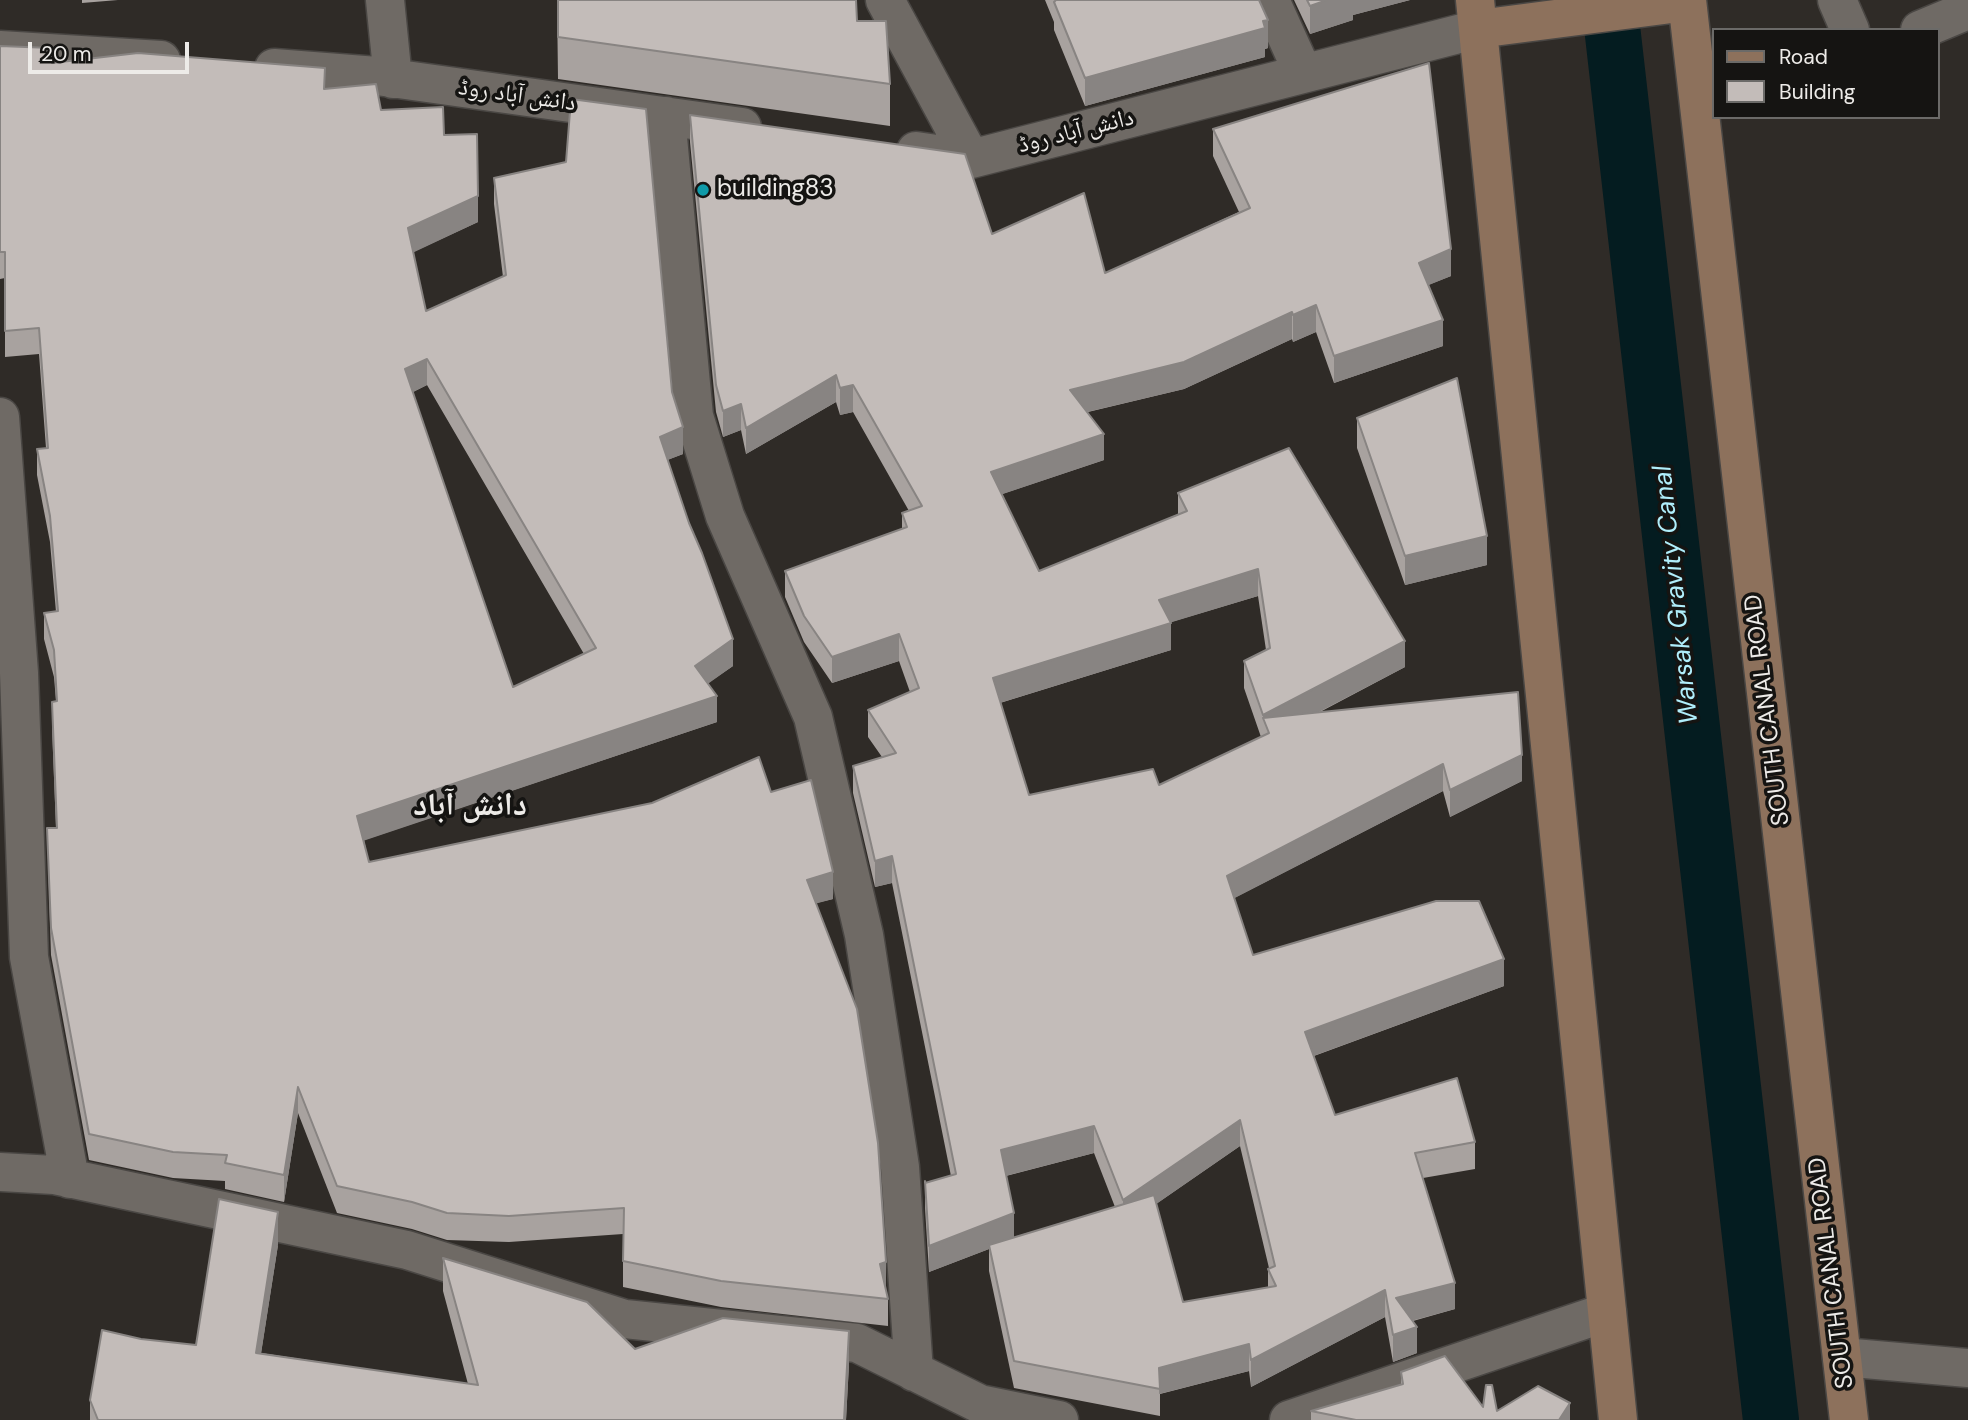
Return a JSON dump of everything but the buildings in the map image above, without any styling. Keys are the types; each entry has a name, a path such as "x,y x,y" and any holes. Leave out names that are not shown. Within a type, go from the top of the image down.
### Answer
{"main road":[{"path":"1618,1420 1476,14 1687,1"},
{"name":"SOUTH CANAL ROAD","path":"1687,1 1849,1420"}],"street":[{"path":"385,0 393,79"},
{"path":"885,0 971,159"},
{"path":"1270,0 1303,73"},
{"path":"1837,0 1849,28"},
{"path":"1925,28 1968,10"},
{"name":"دانش آباد روڈ","path":"878,146 971,159 1303,73 1476,14"},
{"path":"0,50 196,62"},
{"name":"دانش آباد روڈ","path":"238,66 393,79 772,131"},
{"path":"666,116 694,416 725,516 813,717 864,935 900,1167 914,1372"},
{"path":"0,418 19,673 29,957 70,1179"},
{"path":"0,1172 54,1175 407,1250 625,1319 857,1343 980,1404 1059,1420"},
{"path":"1289,1420 1607,1312"},
{"path":"1842,1357 1968,1368"}],"waterway":[{"name":"Warsak Gravity Canal","path":"1609,0 1771,1420"}],"place":[{"name":"building83","path":"703,190"}],"district":[{"name":"دانش آباد","path":"470,807"}]}
